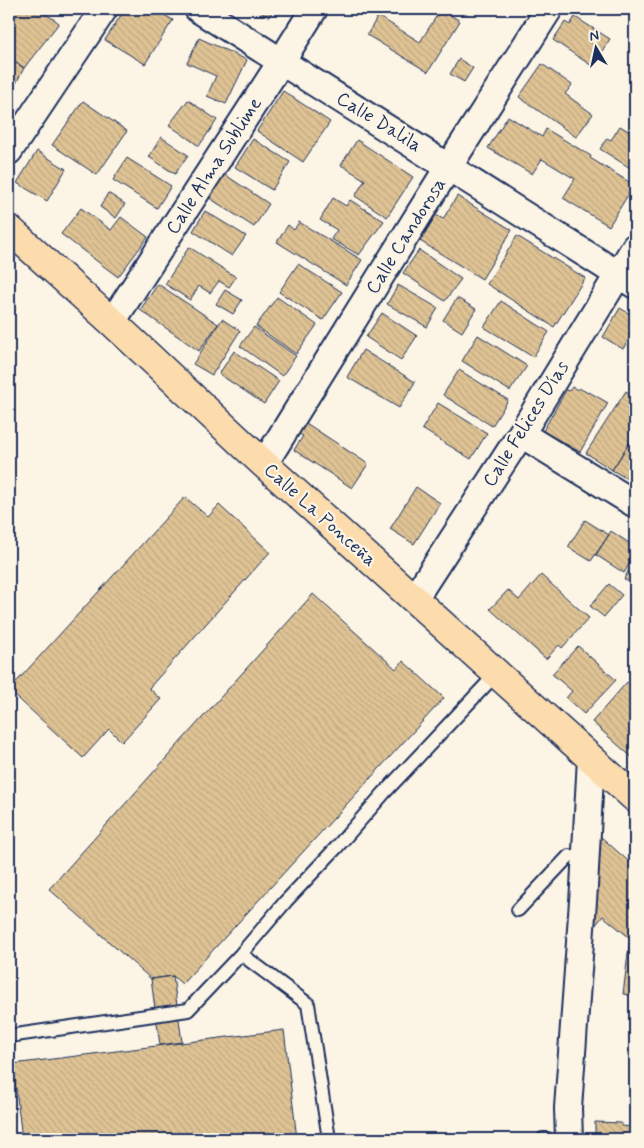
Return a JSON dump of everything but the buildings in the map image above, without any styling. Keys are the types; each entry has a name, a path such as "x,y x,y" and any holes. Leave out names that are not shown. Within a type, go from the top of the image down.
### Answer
{"main road":[{"name":"Calle La Ponceña","path":"9,228 264,464 635,798"}],"street":[{"path":"9,152 104,9"},
{"name":"Calle Dalila","path":"198,9 627,280"},
{"name":"Calle Alma Sublime","path":"112,322 314,9"},
{"name":"Calle Candorosa","path":"264,464 549,9"},
{"name":"Calle Felices Días","path":"414,599 521,434 627,280 635,248"},
{"path":"521,434 635,504"},
{"path":"569,1139 568,1108 591,758"}],"lane":[{"path":"9,1036 188,1010 241,954 286,901 384,794 497,674"},
{"path":"518,910 569,856"},
{"path":"241,954 308,1004 329,1139"}]}
